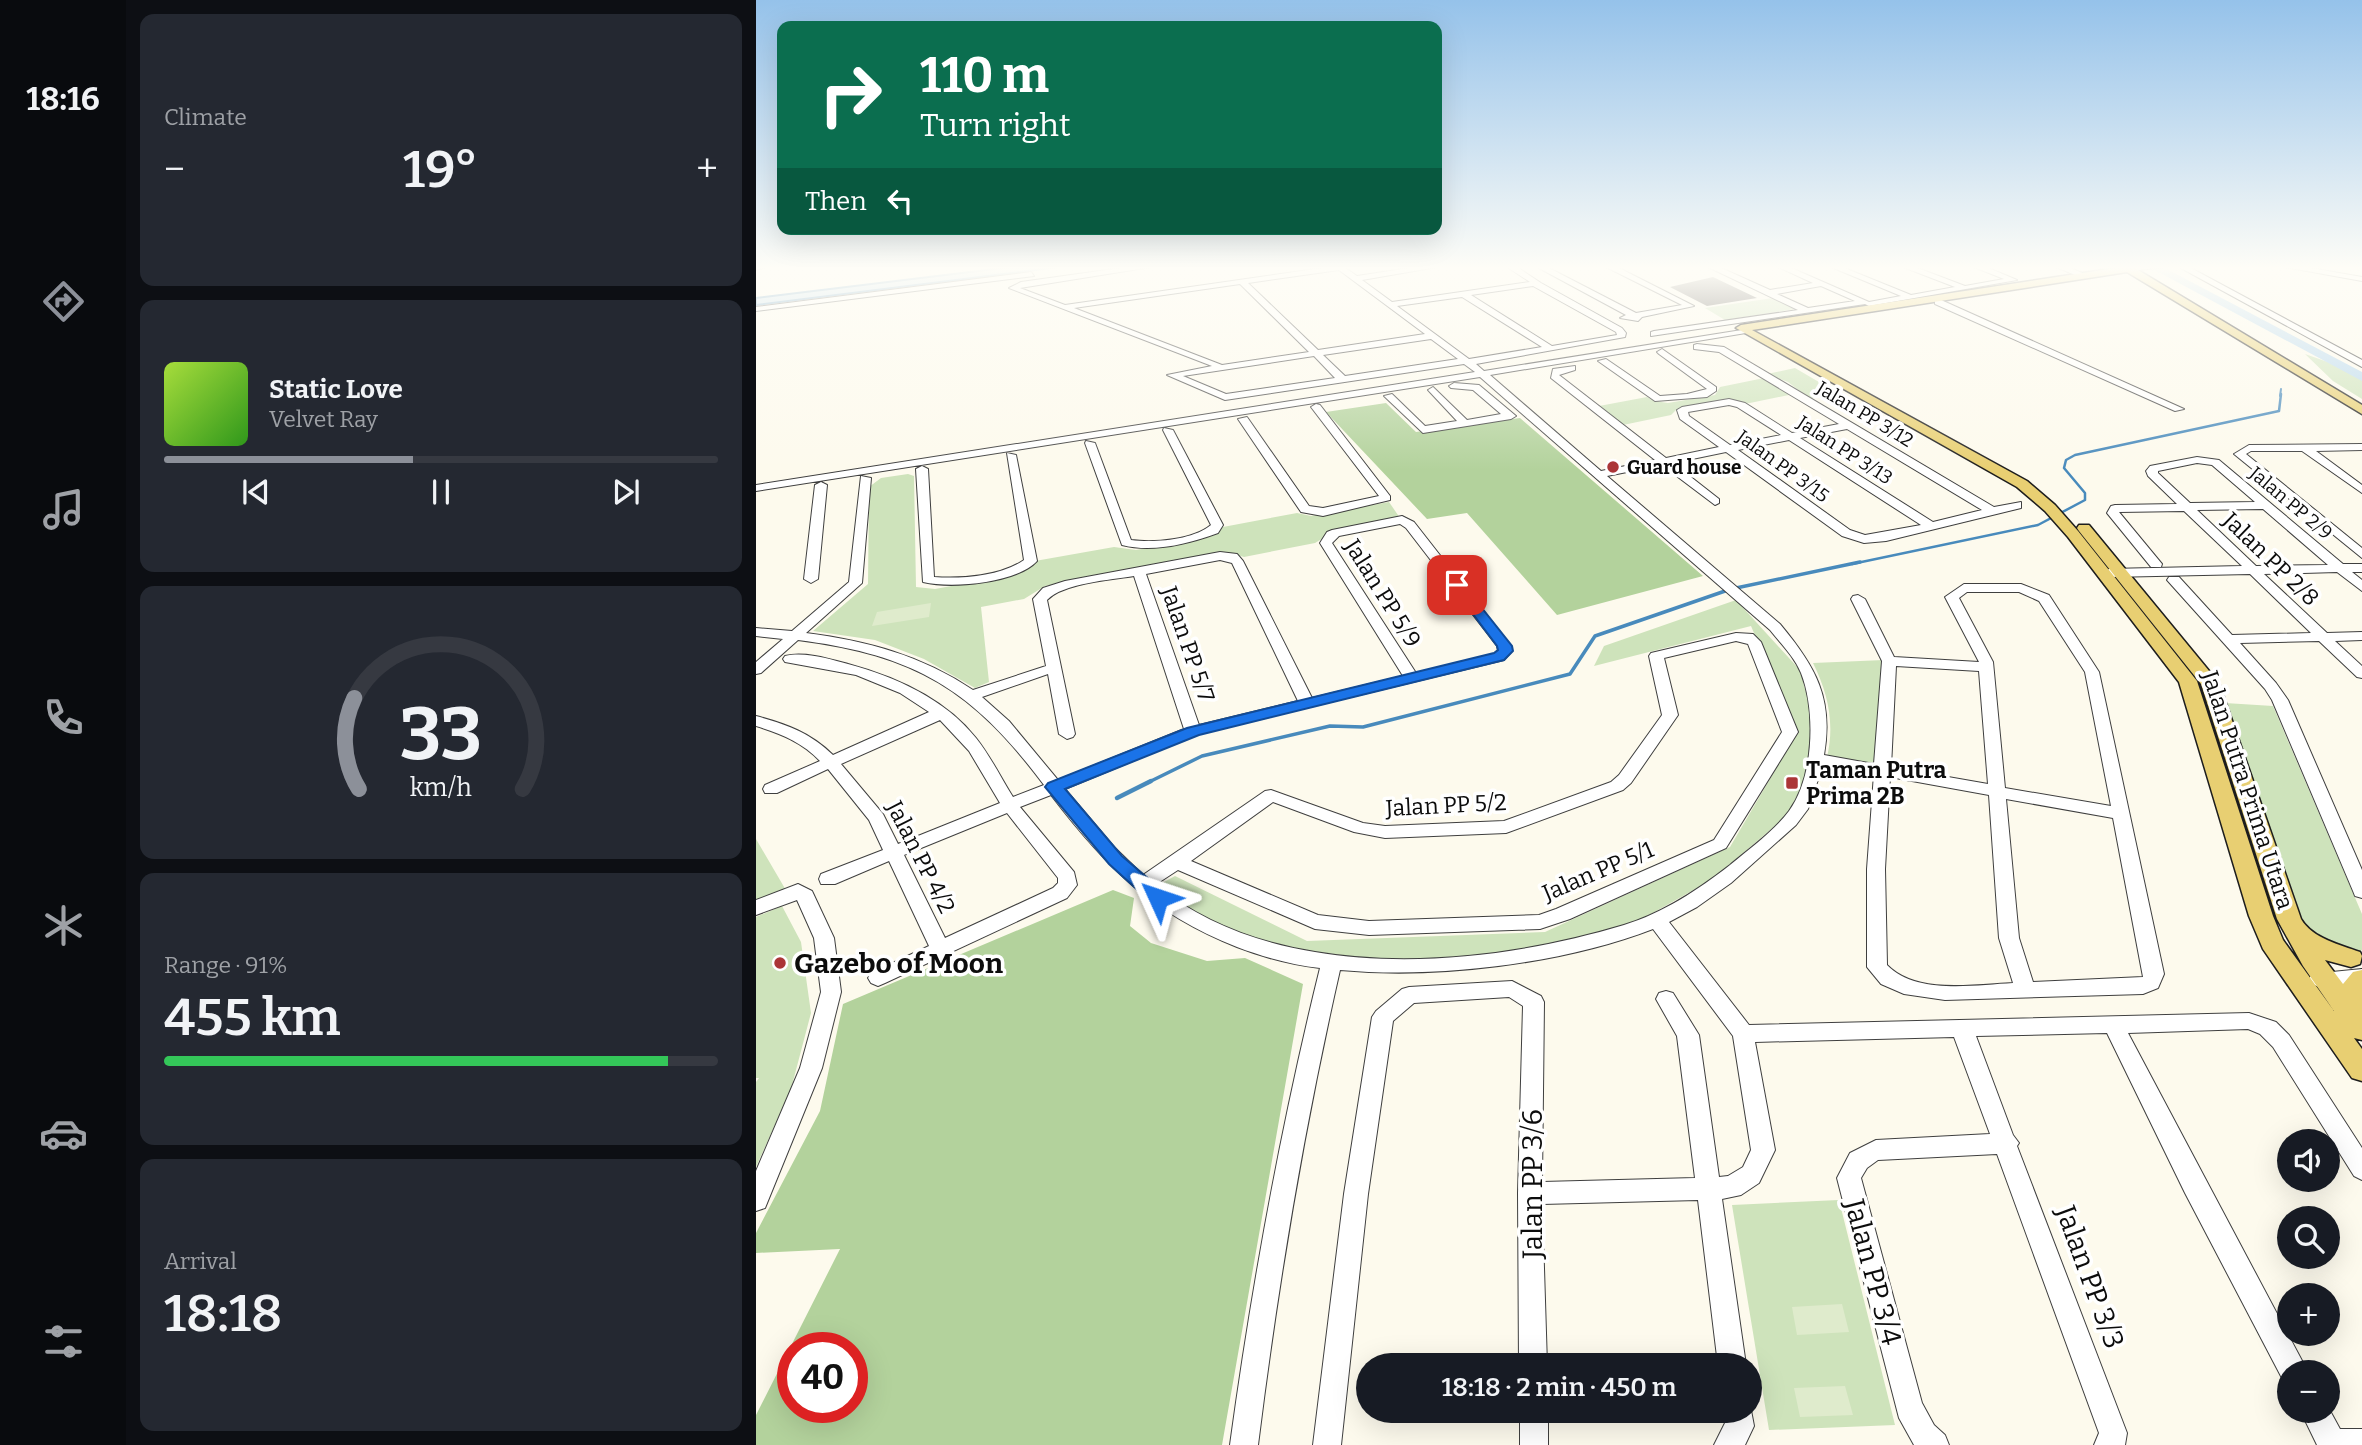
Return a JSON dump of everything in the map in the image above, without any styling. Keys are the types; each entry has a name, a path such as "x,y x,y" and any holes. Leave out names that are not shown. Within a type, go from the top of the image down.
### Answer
{"main road":[{"name":"Jalan Putra Prima Utara","path":"1759,334 2022,484 2056,506 2078,530 2188,681 2260,916 2272,943 2362,1070"},
{"path":"2233,334 2362,417"},
{"path":"2238,334 2362,410"},
{"name":"Jalan Putra Prima Utara","path":"2111,573 2210,683 2295,932 2355,1020"},
{"path":"2295,932 2359,968 2349,996 2355,1020"}],"street":[{"path":"1137,334 1222,366"},
{"path":"1297,334 1343,380"},
{"path":"1527,334 1550,349"},
{"path":"756,632 873,648 943,676 974,695 1016,738 1116,860 1158,898 1204,928 1264,948 1332,962 1389,967 1471,963 1558,949 1638,928 1687,903 1751,857 1798,812 1816,758 1820,730 1817,700 1799,655 1775,627 1601,474 1467,361 1432,336 1222,366 1174,374 1172,377 1225,397 1343,380 1467,361 1615,339 1620,334"},
{"path":"1661,334 1675,339 1727,334"},
{"path":"756,488 1239,416 1484,375 1506,368 1679,334"},
{"path":"1484,375 1506,368 1738,334"},
{"path":"2011,334 2179,409"},
{"path":"2307,334 2362,364"},
{"name":"Jalan PP 3/12","path":"1662,352 1699,347 1721,349 1990,510"},
{"path":"1603,361 1658,399 1707,394 1713,389 1662,352 1603,361 1556,371 1554,376 1716,501"},
{"path":"1467,361 1506,368"},
{"path":"756,495 1090,443 1239,416 1461,385 1476,387 1508,416"},
{"path":"1433,390 1465,424"},
{"path":"1389,396 1423,430 1529,413"},
{"name":"Jalan PP 3/13","path":"1684,417 1682,410 1728,402 1741,405 1929,525"},
{"path":"1239,416 1305,509 1312,512 1386,498 1316,407"},
{"name":"Jalan PP 3/15","path":"1684,417 1846,533 1864,539 1886,537 1929,525"},
{"path":"1601,474 1849,425"},
{"path":"1090,443 1126,542 1143,546 1205,534 1214,530 1217,525 1168,430"},
{"path":"2304,447 2362,490"},
{"path":"2362,447 2249,448 2239,454 2362,554"},
{"path":"922,469 928,579 935,583 1016,570 1031,561 1011,455"},
{"name":"Jalan PP 2/9","path":"2152,474 2154,468 2191,461 2203,460 2218,465 2362,587"},
{"name":"Jalan PP 2/8","path":"2152,474 2362,674"},
{"path":"756,670 855,583 865,478"},
{"path":"811,579 821,485"},
{"path":"1929,525 2017,505"},
{"path":"2156,564 2113,513 2115,509 2266,505"},
{"name":"Jalan PP 5/9","path":"1402,520 1410,525 1504,646 1505,651 1499,657 1412,679 1326,543 1331,535 1402,520"},
{"path":"1067,734 1040,599 1042,594 1056,587 1220,556 1235,559 1307,703"},
{"path":"2111,573 2362,568"},
{"name":"Jalan PP 5/7","path":"1139,571 1193,731"},
{"path":"2174,580 2280,700 2362,891"},
{"path":"1858,600 1889,661 1877,869 1877,967 1882,976 1891,983 1924,991 2025,990 2143,986 2151,982 2154,974 2092,672 2044,598 2021,588 1964,588 1952,597 1986,667 2008,938 2025,990"},
{"path":"2228,639 2362,636"},
{"name":"Jalan PP 5/1","path":"1177,861 1315,922 1369,928 1449,926 1540,922 1563,914 1720,844 1790,732 1754,642 1748,637 1736,637 1703,646"},
{"name":"Jalan PP 5/2","path":"1177,861 1227,829 1271,795 1371,831 1490,829 1525,822 1604,792 1625,779 1670,715 1656,656 1703,646"},
{"path":"790,659 842,665 863,671 927,702 966,736 1010,804 1067,877 1068,886 1060,893 878,978"},
{"path":"1889,661 1986,667"},
{"path":"974,695 1054,668"},
{"path":"828,879 1193,731 1412,679"},
{"path":"771,789 940,713"},
{"name":"Jalan PP 4/2","path":"756,721 786,730 813,744 877,818 940,948"},
{"path":"1816,758 2122,814"},
{"path":"1143,884 1177,861"},
{"path":"756,908 798,891 805,896 824,938 831,992 811,1069 756,1200"},
{"path":"1530,1193 1707,1189 1732,1186 1751,1175 1763,1150 1743,1034 1656,919"},
{"path":"2284,960 2312,960 2359,968"},
{"path":"1244,1445 1262,1305 1303,1084 1332,962"},
{"path":"2297,981 2325,979 2359,968"},
{"name":"Jalan PP 3/6","path":"1327,1445 1356,1194 1383,1017 1409,995 1512,989 1534,1002 1530,1193 1533,1353"},
{"path":"1666,999 1688,1035 1730,1353"},
{"path":"1743,1034 2249,1021 2268,1028 2281,1041 2362,1169"},
{"path":"2113,1024 2194,1185 2288,1360"},
{"name":"Jalan PP 3/3","path":"1962,1029 2007,1143 2110,1439"},
{"name":"Jalan PP 3/4","path":"1935,1445 1924,1435 1909,1408 1849,1178 1861,1156 1876,1150 2007,1143"},
{"path":"1534,1423 1534,1445"},
{"path":"1728,1445 1740,1423"},
{"path":"2321,1423 2332,1444 2362,1443"}],"green space":[{"path":"2305,354 2362,374 2362,399 2333,381"},
{"path":"1795,368 1836,392 1810,399 1788,382 1767,374"},
{"path":"1769,377 1794,394 1745,404 1729,401 1676,410 1671,415 1623,425 1599,406 1647,397 1668,403 1715,395 1720,387"},
{"path":"1386,403 1416,432 1520,418 1703,576 1557,615 1467,513 1427,519 1326,412"},
{"path":"908,474 914,476 916,587 935,589 1012,575 1035,561 1114,547 1136,550 1209,537 1223,527 1297,513 1311,516 1389,502 1400,518 1337,530 1315,543 1244,557 1227,552 1045,586 1024,599 981,607 989,682 975,688 924,659 875,640 813,631 868,584 869,487 881,478"},
{"path":"1736,600 1800,670 1814,723 1807,771 1790,813 1713,879 1635,923 1557,944 1467,958 1386,961 1267,945 1204,922 1155,887 1175,876 1307,941 1545,932 1730,847 1797,733 1751,626 1594,666 1604,646"},
{"path":"931,603 929,617 872,626 877,612"},
{"path":"1884,660 1879,767 1827,757 1829,709 1813,663"},
{"path":"2225,703 2273,706 2362,914 2362,950 2358,953 2305,933"},
{"path":"756,839 787,892 756,906"},
{"path":"1113,890 1134,898 1130,926 1151,943 1207,961 1245,958 1303,984 1222,1445 756,1445 756,1415 777,1374 777,1423 868,1423 868,1332 798,1332 840,1249 756,1253 756,1233 820,1111 843,1004"},
{"path":"782,906 801,942 811,1013 791,1089 756,1167 756,1082 759,1078 756,1078 756,917"},
{"path":"1839,1200 1895,1425 1769,1430 1762,1387 1762,1353 1756,1353 1732,1205"},
{"path":"1842,1304 1849,1332 1797,1335 1792,1307"},
{"path":"1845,1386 1853,1415 1800,1417 1794,1388"}],"waterway":[{"path":"2282,334 2362,377"},
{"path":"2280,396 2281,389"},
{"path":"1852,564 2038,525 2085,500 2085,493 2064,468 2066,460 2075,455 2279,411 2281,394"},
{"path":"1736,588 1860,562"},
{"path":"1147,783 1202,756 1330,726 1363,727 1570,674 1595,636 1728,590"},
{"path":"1147,783 1151,781"},
{"path":"1117,798 1147,783"}],"place":[{"name":"Guard house","path":"1613,467"},
{"name":"Taman Putra Prima 2B","path":"1792,783"},
{"name":"Gazebo of Moon","path":"780,963"}],"route":[{"path":"1158,898 1116,860 1054,787 1193,731 1499,657 1505,651 1504,646 1457,585"}]}
